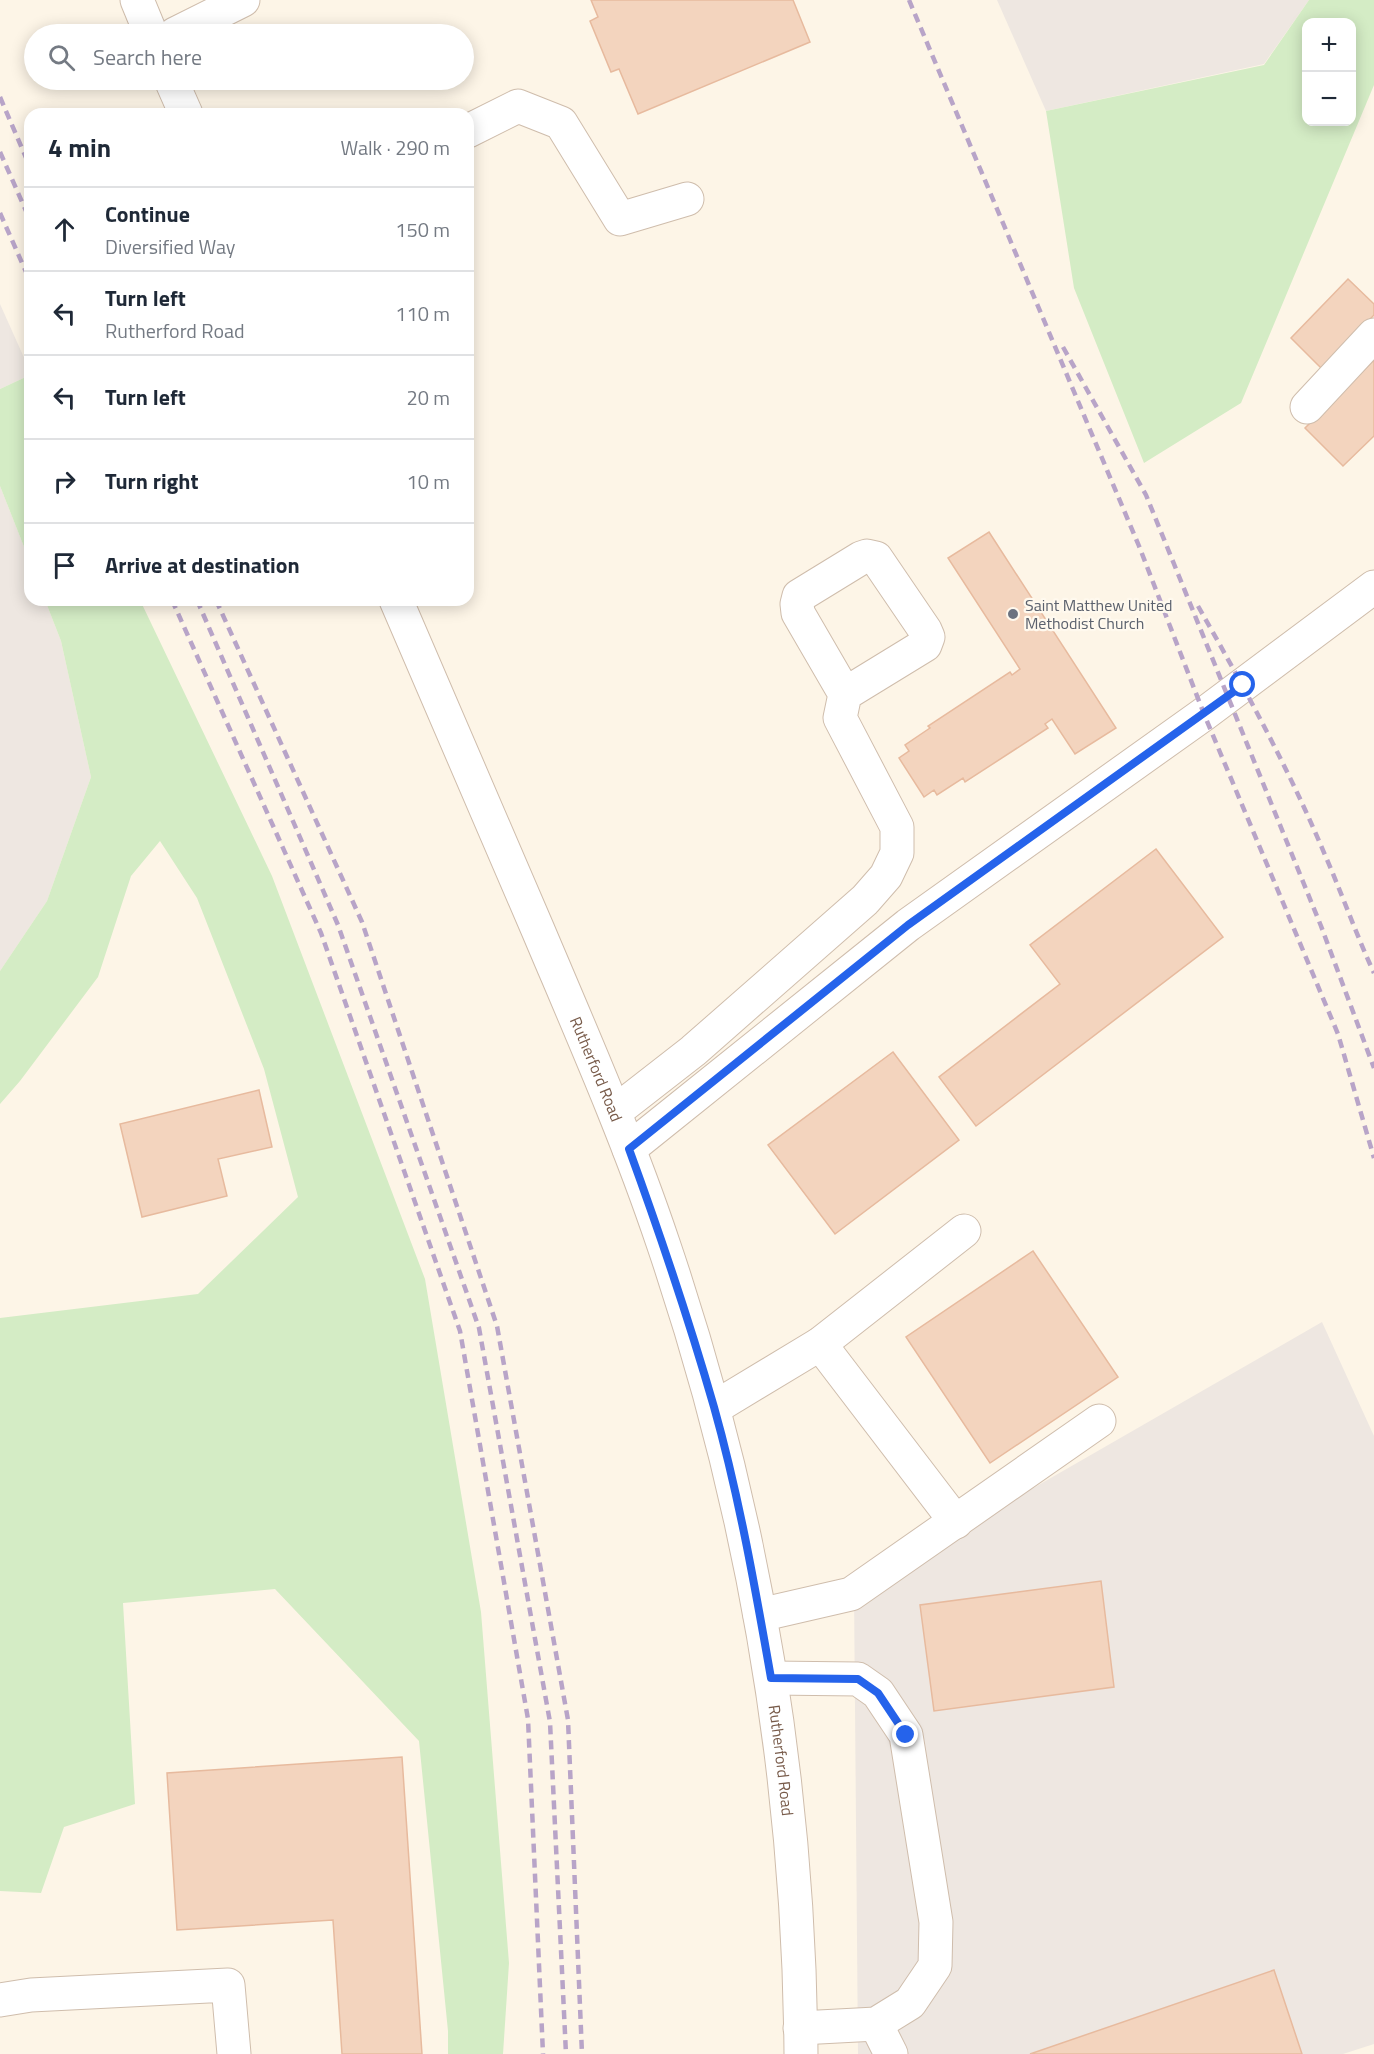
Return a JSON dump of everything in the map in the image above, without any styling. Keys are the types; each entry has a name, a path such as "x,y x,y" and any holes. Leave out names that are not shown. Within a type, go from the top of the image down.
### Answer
{"street":[{"path":"136,0 147,24"},
{"path":"195,24 243,0"},
{"path":"175,90 183,108"},
{"path":"474,127 518,106 561,123 620,219 687,200"},
{"path":"1307,407 1374,335"},
{"path":"629,1149 908,925 1204,714 1374,587"},
{"name":"Rutherford Road","path":"399,606 616,1111 664,1245 714,1408 749,1553 771,1678 791,1835 800,1969 800,2041"},
{"path":"616,1111 693,1051 865,900 886,876 897,853 897,827 840,718 845,694"},
{"path":"714,1408 820,1344 964,1231"},
{"path":"820,1344 956,1521"},
{"path":"760,1615 851,1594 1099,1421"},
{"path":"771,1678 858,1679 878,1693 906,1735 936,1922 935,1966 909,2003 876,2024 800,2041"},
{"path":"0,2000 32,1995 228,1985 234,2054"},
{"path":"876,2024 891,2054"}],"shaded area":[{"path":"997,0 1309,0 1264,64 1046,111"},
{"path":"0,304 24,358 24,378 0,389"},
{"path":"0,486 24,547 24,606 47,606 61,641 91,777 47,901 0,971"},
{"path":"1322,1322 1374,1436 1374,2044 1343,2054 858,2054 854,1591"}],"green space":[{"path":"1309,0 1374,0 1374,85 1241,403 1144,463 1074,288 1046,111 1264,65"},
{"path":"24,378 24,547 0,486 0,389"},
{"path":"47,606 143,606 272,876 425,1279 481,1612 509,1963 503,2054 448,2054 448,2031 419,1741 275,1589 123,1603 135,1804 64,1827 41,1893 0,1891 0,1318 198,1294 298,1197 264,1069 197,898 160,841 131,876 98,977 0,1104 0,971 47,901 91,777 61,641"}],"building":[{"path":"591,0 793,0 810,42 638,114 619,69 611,72 590,21 598,17"},
{"path":"1348,279 1374,304 1374,315 1322,369 1291,338"},
{"path":"1374,360 1374,436 1343,466 1305,428"},
{"name":"Saint Matthew United Methodist Church","path":"989,532 1116,728 1075,754 1052,719 1045,724 1048,728 965,782 963,778 937,795 934,790 924,797 899,758 909,751 905,745 930,728 928,726 1010,672 1012,675 1020,669 948,558"},
{"path":"1156,849 1223,937 976,1126 939,1077 1060,984 1030,945"},
{"path":"893,1052 959,1140 835,1234 768,1145"},
{"path":"259,1090 272,1147 218,1159 227,1196 142,1217 120,1124"},
{"path":"1033,1251 1118,1377 990,1463 906,1337"},
{"path":"1101,1581 1114,1687 934,1711 920,1605"},
{"path":"402,1757 422,2054 342,2054 333,1920 177,1930 167,1773"},
{"path":"1274,1970 1302,2054 1030,2054"}],"railway":[{"path":"909,0 1139,546 1204,714 1338,1034 1374,1158"},
{"path":"0,97 24,153"},
{"path":"0,152 24,206"},
{"path":"0,213 24,267"},
{"path":"1063,347 1146,495 1321,926 1374,1068"},
{"path":"175,606 321,933 460,1331 528,1719 543,2054"},
{"path":"200,606 338,925 479,1328 550,1722 566,2054"},
{"path":"219,606 362,922 497,1326 568,1720 582,2054"},
{"path":"1198,606 1249,698 1296,791 1374,973"}],"place":[{"name":"Saint Matthew United Methodist Church","path":"1013,614"}],"route":[{"path":"906,1735 878,1693 858,1679 771,1678 749,1553 714,1408 664,1245 629,1149 908,925 1243,685"}]}
